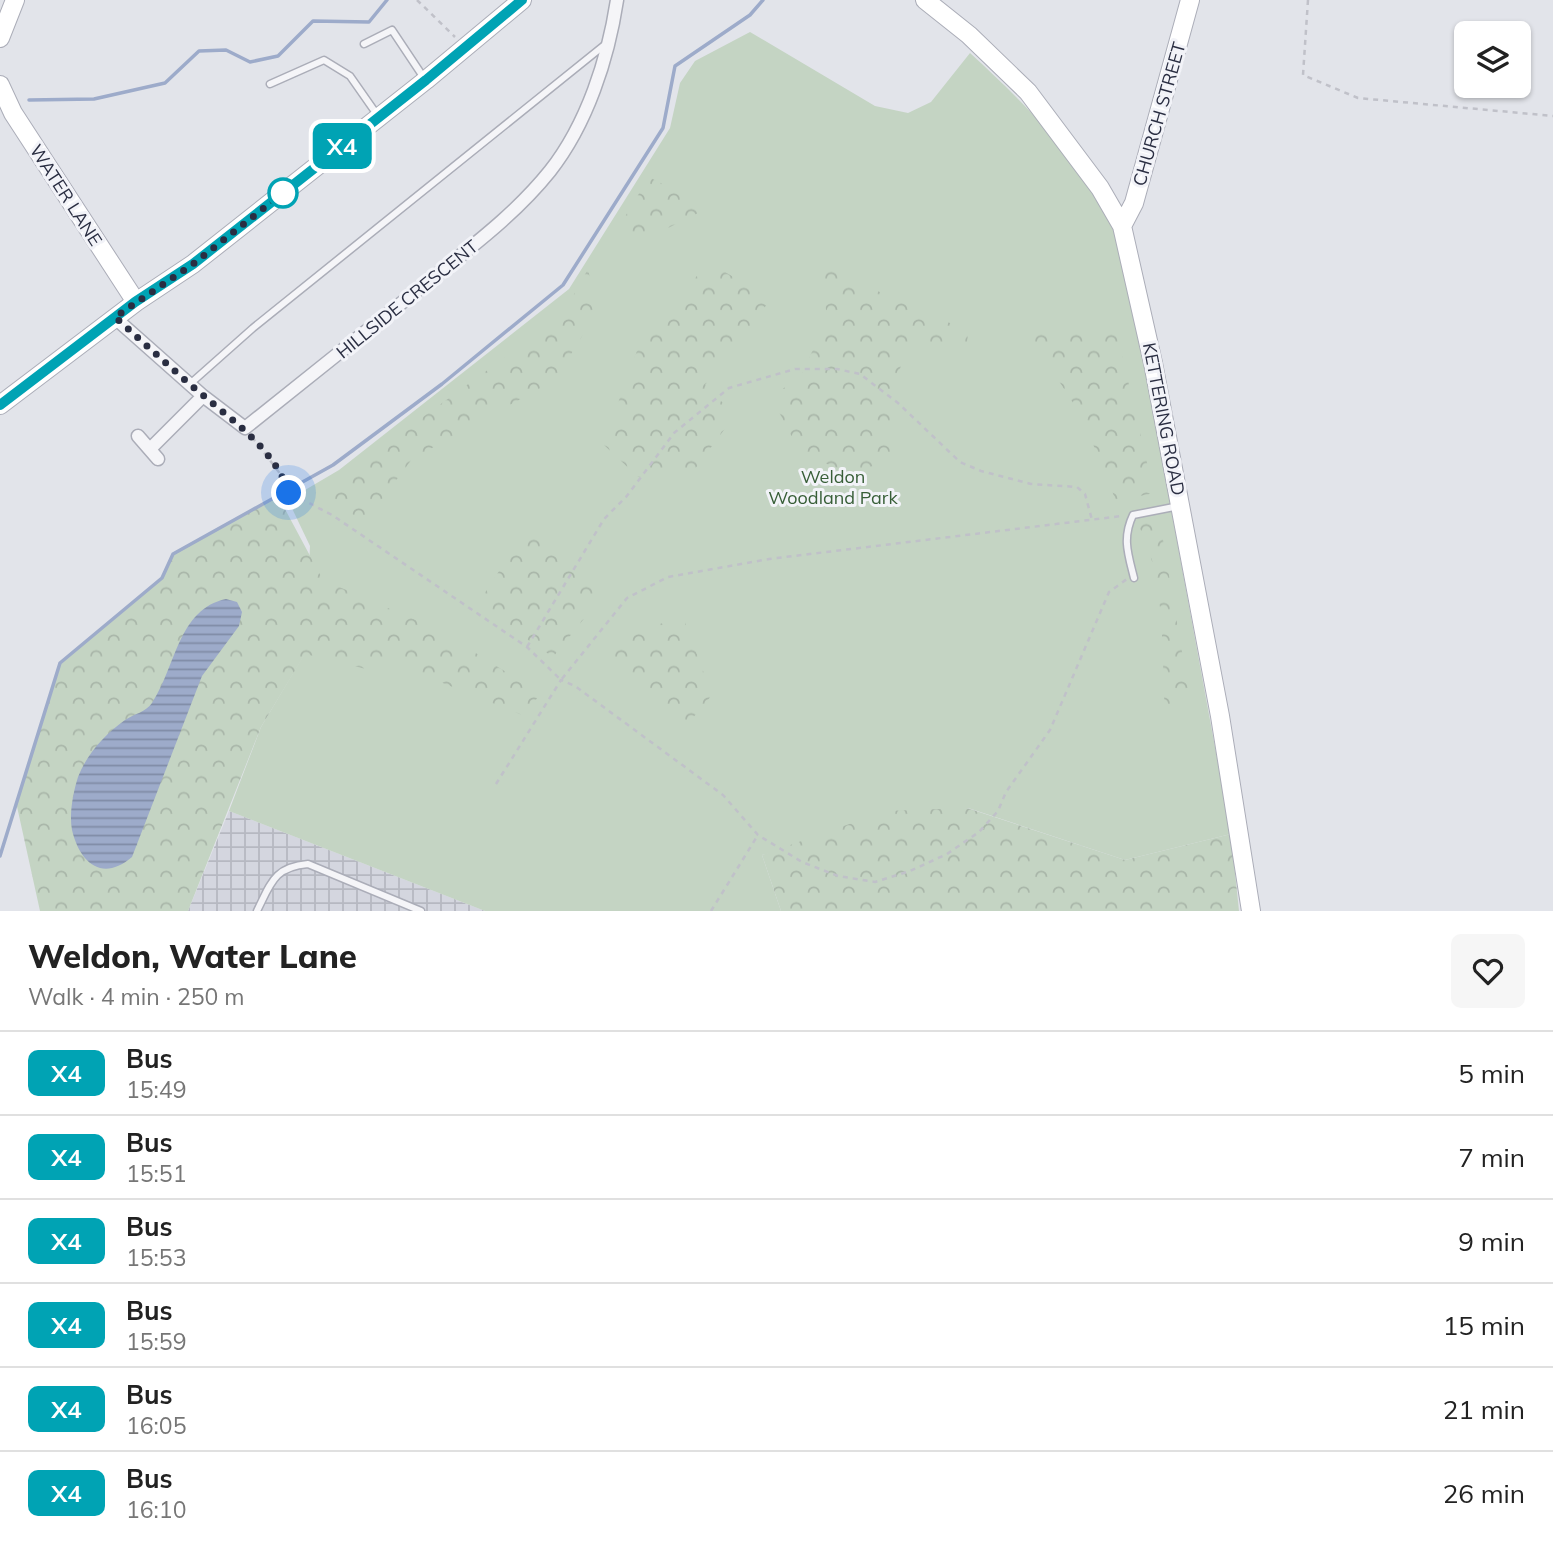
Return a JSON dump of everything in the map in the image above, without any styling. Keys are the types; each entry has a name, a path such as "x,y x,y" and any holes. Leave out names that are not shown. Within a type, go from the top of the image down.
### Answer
{"street":[{"path":"0,38 15,0"},
{"path":"0,405 135,302 193,264 426,80 522,0"},
{"name":"HILLSIDE CRESCENT","path":"245,428 509,216 551,170 576,127 610,41 617,0"},
{"name":"KETTERING ROAD","path":"925,0 969,35 1028,92 1100,188 1122,226 1129,246 1181,506 1242,843 1251,911"},
{"name":"CHURCH STREET","path":"1122,226 1133,203 1190,0"},
{"name":"WATER LANE","path":"0,85 13,113 135,302"},
{"path":"115,317 203,396 245,428"},
{"path":"138,436 154,454 203,396"}],"lane":[{"path":"364,44 392,30 426,80"},
{"path":"191,383 253,328 610,41"},
{"path":"270,84 324,60 350,76 379,117"},
{"path":"1134,578 1126,546 1126,530 1133,515 1181,506"},
{"path":"257,911 276,875 288,866 307,864 421,911"}],"path":[{"path":"417,0 465,47"},
{"path":"1308,0 1303,75 1358,98 1553,116"},
{"path":"527,647 604,519 626,497 674,433 729,388 795,369 837,369 860,374 898,403 923,430 960,462 981,471 1031,484 1077,487 1084,494 1092,520"},
{"path":"245,428 285,481 289,493 332,515 527,647 561,680 575,686 723,795 758,835 802,862 838,876 876,882 910,871 947,854 979,832 998,811 1006,792 1050,730 1109,592 1121,581 1134,578"},
{"path":"496,784 561,680 627,598 668,577 769,559 1133,515"},
{"path":"711,911 758,835"}],"shaded area":[{"path":"229,811 485,911 188,911"}],"green space":[{"name":"Weldon Woodland Park","path":"750,32 875,106 908,113 931,102 970,53 1044,127 1093,189 1116,235 1135,313 1231,834 1125,860 968,808 762,855 781,911 485,911 229,811 261,727 305,653 310,546 288,500 339,470 569,289 670,128 680,83 695,61"},
{"path":"649,177 708,208 630,247 620,225"},
{"path":"708,262 771,299 705,385 735,415 692,473 638,477 603,444 637,351"},
{"path":"821,266 968,331 967,346 910,349 898,375 892,403 894,461 848,472 801,454 771,397 801,376 827,319"},
{"path":"588,269 597,312 555,380 412,459 365,522 318,493 507,356 572,298"},
{"path":"1025,328 1117,333 1154,493 1116,501 1082,417"},
{"path":"278,496 323,580 439,630 541,694 522,715 391,662 366,669 305,654 261,727 188,911 40,911 16,802 60,663 162,578 173,554"},
{"path":"1159,516 1192,711 1165,710 1158,589 1146,542 1136,521"},
{"path":"525,531 577,561 599,600 553,657 477,605"},
{"path":"683,617 712,695 686,726 606,664 630,633"},
{"path":"967,808 1125,860 1231,834 1239,911 781,911 762,855 886,811"}],"water":[{"path":"226,599 237,602 242,612 239,626 202,676 132,857 112,868 94,866 81,852 72,830 71,810 78,777 97,745 110,732 152,703 180,641 198,614 210,605"}],"waterway":[{"path":"29,100 94,99 165,83 199,51 226,50 250,62 278,56 313,21 369,22 387,0"},
{"path":"0,856 60,663 162,578 173,554 333,465 442,384 563,285 663,128 675,66 750,15 763,0"}],"bus line":[{"name":"X4","path":"0,405 135,302 193,264 426,80 522,0"}],"route":[{"path":"283,193 193,264 115,317 203,396 245,428 285,481 289,493"}]}
